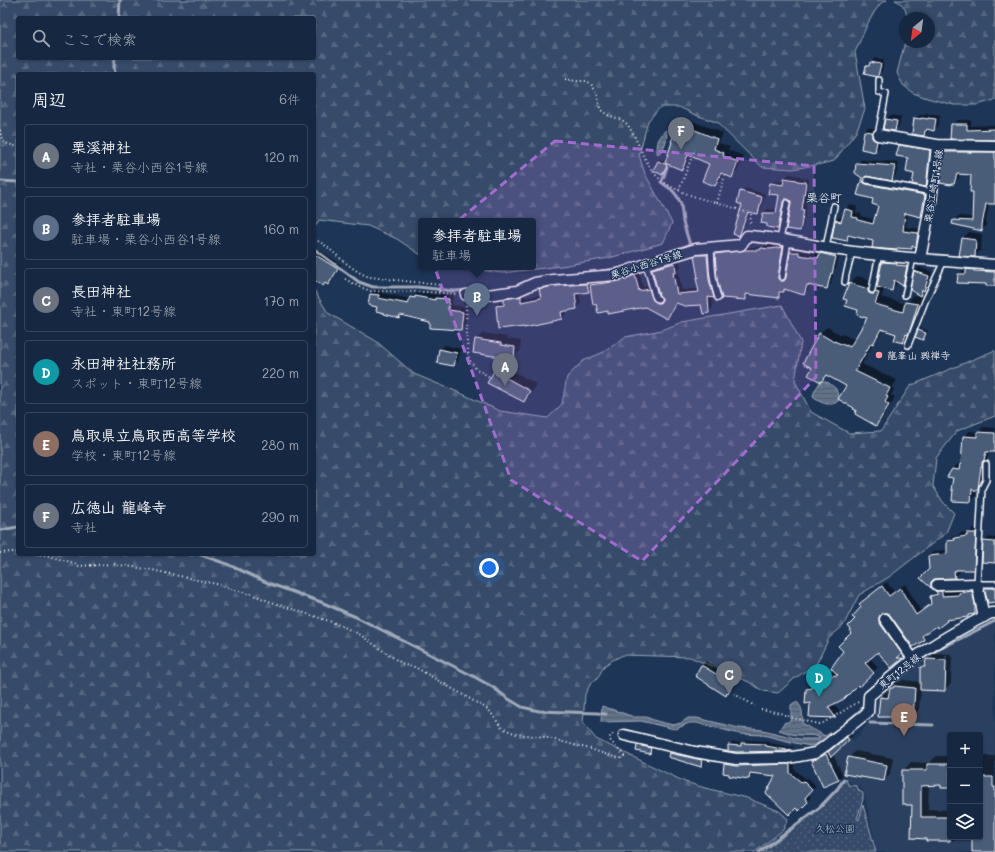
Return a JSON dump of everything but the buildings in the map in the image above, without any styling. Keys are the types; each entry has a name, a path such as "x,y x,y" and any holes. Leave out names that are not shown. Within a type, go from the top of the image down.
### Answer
{"street":[{"path":"878,135 937,145"},
{"name":"栗谷江崎町1号線","path":"916,258 932,192 937,145 995,146"},
{"name":"栗谷小西谷1号線","path":"466,295 487,295 517,291 535,283 553,280 616,275 696,249 741,246 747,236 852,252 944,261 995,264"},
{"path":"937,585 977,584 984,617"},
{"name":"東町12号線","path":"624,735 695,752 736,759 788,758 815,753 868,712 868,696 913,660 945,637 991,613 995,613"},
{"path":"885,619 913,660"}],"lane":[{"path":"878,135 886,94 879,92 879,80"},
{"path":"867,180 932,192"},
{"path":"782,277 787,204"},
{"path":"826,247 834,206"},
{"path":"711,247 713,281 718,298"},
{"path":"846,282 846,275 852,252"},
{"path":"872,290 879,254"},
{"path":"905,295 916,258"},
{"path":"908,345 926,299 944,261"},
{"path":"646,264 655,296 658,299"},
{"path":"986,464 986,480 982,488 977,584 995,584"}],"path":[{"path":"565,79 587,81 591,84 597,93 602,111 622,120 627,124 646,160 658,178 689,194 751,214"},
{"path":"0,130 1,136 5,143 16,146"},
{"path":"679,190 695,149"},
{"path":"717,203 724,178"},
{"path":"316,241 321,242 364,276 440,285 439,293"},
{"path":"345,279 360,288 371,291 466,295 466,343 469,359 476,369 490,377"},
{"path":"0,553 16,552"},
{"path":"48,556 79,566 113,564 152,570 216,584 251,594 329,621 359,634 401,663 415,667 489,710 502,728 516,734 544,737 621,758 624,756 610,740 610,736 614,733 624,735"},
{"path":"734,694 755,706"},
{"path":"761,709 814,723 823,723 868,696"}],"highlighted area":[{"path":"555,141 814,166 816,377 642,561 511,480 427,246"}],"shaded area":[{"path":"666,130 667,136 665,143 662,150 658,154 658,140"},
{"path":"823,381 829,383 836,389 839,400 833,404 826,404 813,397 820,382"},
{"path":"995,619 995,852 877,852 864,791 859,785 849,782 848,778 842,775 823,750 846,732 853,740 860,734 867,725 877,699 876,695 924,656"},
{"path":"888,685 889,687 876,697 862,712 822,744 810,746 763,735 740,734 697,723 689,723 676,729 641,721 601,722 602,706 634,717 646,717 673,725 681,723 688,718 697,718 739,728 763,730 799,739 818,739 820,738 815,736 794,734 779,730 783,724 791,720 791,705 797,702 802,712 802,723 825,736 837,729"}],"green space":[{"path":"0,0 887,0 881,3 875,11 855,52 865,109 856,132 834,161 793,169 762,167 716,122 679,107 660,107 648,121 639,155 645,174 672,223 663,243 609,258 536,269 536,218 418,218 418,253 397,239 368,226 319,220 316,225 316,72 16,72 16,556 316,556 316,293 328,313 376,341 414,374 500,411 548,418 562,404 567,377 583,361 604,352 625,337 662,330 682,322 782,305 801,342 795,381 811,412 849,433 881,431 910,386 995,351 995,416 957,431 936,458 933,486 943,502 954,513 946,533 889,577 859,595 843,626 829,638 817,663 794,679 778,693 763,691 749,682 690,657 623,655 604,666 597,679 591,683 585,694 583,723 596,739 685,782 747,798 779,811 788,819 783,830 755,852 0,852"},
{"path":"895,0 995,0 995,100 976,105 954,105 913,93 903,85 897,73 903,48 935,48 935,12 906,12 900,3"},
{"path":"480,270 527,270 502,273"},
{"name":"久松公園","path":"846,779 848,785 857,786 859,791 863,793 863,799 857,819 859,820 863,805 876,852 762,852 821,808"}],"waterway":[{"path":"119,16 120,0"},
{"path":"115,60 115,72"},
{"path":"663,179 667,167"},
{"path":"0,181 16,182"},
{"path":"661,182 672,190 681,204 683,222 690,245"},
{"path":"747,241 823,252"},
{"path":"669,252 689,245 698,244"},
{"path":"316,250 359,282 373,287 418,287 454,291 468,290"},
{"path":"601,271 622,268"},
{"path":"0,530 16,527"},
{"path":"204,556 227,564 268,583 321,602 356,617 473,676 522,707 539,711 606,714"},
{"path":"885,689 920,659 995,621"},
{"path":"870,723 933,725"},
{"path":"759,852 820,807 844,779"}],"place":[{"name":"広徳山 龍峰寺","path":"681,150"},
{"name":"参拝者駐車場","path":"477,316"},
{"name":"龍峯山 興禅寺","path":"879,355"},
{"name":"栗溪神社","path":"505,386"},
{"name":"長田神社","path":"729,694"},
{"name":"永田神社社務所","path":"819,697"},
{"name":"鳥取県立鳥取西高等学校","path":"904,736"}],"district":[{"name":"栗谷町","path":"824,198"}]}
